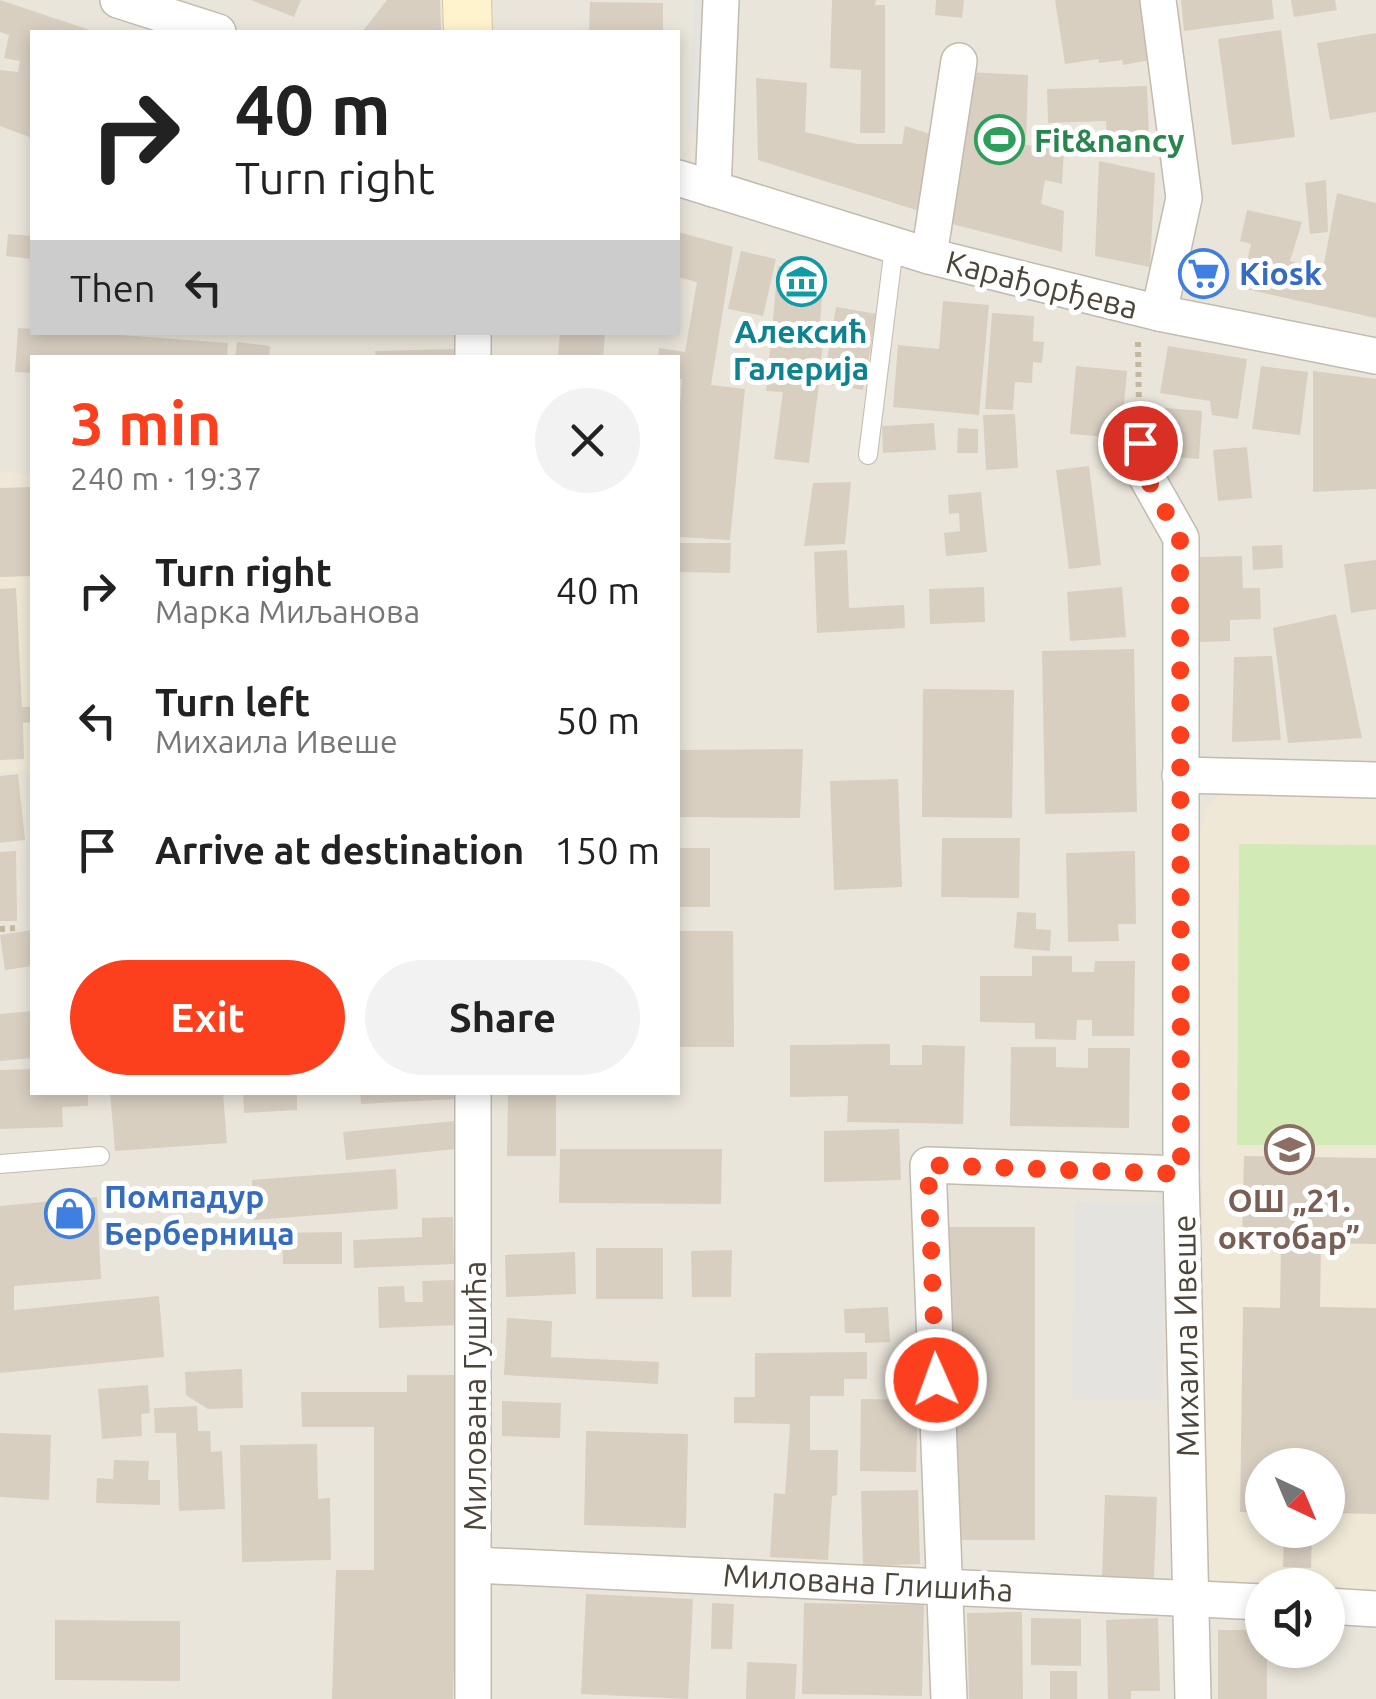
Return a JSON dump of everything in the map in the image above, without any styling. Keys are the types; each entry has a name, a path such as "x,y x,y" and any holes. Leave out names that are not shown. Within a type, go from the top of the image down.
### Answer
{"street":[{"path":"118,0 212,30"},
{"path":"467,0 468,30"},
{"path":"713,190 721,0"},
{"path":"1148,324 1184,198 1158,0"},
{"path":"929,256 960,61"},
{"name":"Карађорђева","path":"680,179 1148,324 1376,356"},
{"name":"Михаила Ивеше","path":"1140,443 1142,469 1180,538 1181,1174 1193,1699"},
{"path":"1180,775 1376,780"},
{"name":"Милована Гушића","path":"474,1095 474,1699"},
{"path":"949,1699 928,1165 1181,1174"},
{"name":"Милована Глишића","path":"474,1565 1245,1601"},
{"path":"1345,1607 1376,1608"}],"lane":[{"path":"868,455 894,247"},
{"path":"0,1164 100,1156"}],"path":[{"path":"1140,443 1148,324"},
{"path":"0,928 17,928"}],"shaded area":[{"path":"0,0 1376,0 1376,1699 0,1699"},
{"path":"695,0 710,0 706,135 687,129"},
{"path":"0,471 30,475 30,770 0,772"},
{"name":"ОШ „21. октобар”","path":"1236,787 1376,795 1376,1596 1345,1595 1345,1568 1245,1568 1245,1588 1225,1589 1207,1579 1198,836 1208,806"},
{"path":"1075,1202 1167,1204 1162,1401 1071,1399"}],"green space":[{"path":"1239,844 1376,845 1376,1145 1237,1145"}],"building":[{"path":"0,0 90,30 30,30 30,137 0,126 0,70 18,72 20,61 4,58 9,35 0,32"},
{"path":"251,0 301,0 294,17"},
{"path":"387,0 440,0 441,30 364,30"},
{"path":"832,0 876,0 875,5 885,5 885,133 860,133 861,70 830,68"},
{"path":"936,0 964,0 962,18 935,15"},
{"path":"1055,0 1141,0 1150,60 1123,65 1122,60 1099,63 1098,59 1065,64"},
{"path":"1181,0 1272,0 1274,19 1184,31"},
{"path":"1291,0 1335,0 1337,10 1294,17"},
{"path":"590,2 663,3 663,30 589,30"},
{"path":"1281,30 1295,137 1232,145 1218,39"},
{"path":"1376,33 1376,112 1330,120 1317,43"},
{"path":"966,72 1028,75 1026,145 1064,149 1062,184 1045,180 1041,204 1064,211 1062,252 940,221"},
{"path":"756,78 807,83 805,132 857,144 902,144 905,126 943,138 929,214 758,160"},
{"path":"1147,86 1149,138 1107,139 1106,121 1048,123 1047,89"},
{"path":"1099,161 1155,173 1150,267 1095,256"},
{"path":"1326,180 1328,232 1310,234 1305,183"},
{"path":"1337,193 1376,203 1376,318 1241,288 1251,244 1240,241 1247,210 1302,222 1290,261 1323,269"},
{"path":"680,233 733,247 711,385 745,389 730,540 680,537 680,355 658,355 659,348 685,352 697,282 680,278"},
{"path":"8,234 30,236 30,259 6,256"},
{"path":"741,251 776,259 763,316 728,309"},
{"path":"1195,263 1217,269 1214,282 1192,276"},
{"path":"778,266 824,270 820,323 826,324 821,360 812,359 808,382 819,384 809,463 774,459 783,392 766,391"},
{"path":"943,301 989,305 979,415 893,407 898,345 939,349"},
{"path":"836,307 877,314 863,390 823,383"},
{"path":"992,313 1034,316 1033,341 1044,342 1042,363 1033,362 1032,383 1015,382 1013,410 985,409"},
{"path":"18,328 30,329 30,335 120,335 228,343 227,355 30,355 30,373 15,372"},
{"path":"560,335 605,335 603,355 558,355"},
{"path":"237,342 270,346 269,355 235,355"},
{"path":"1168,346 1247,359 1238,419 1212,415 1210,401 1160,393"},
{"path":"457,349 457,355 376,355 375,351"},
{"path":"1076,366 1127,371 1121,438 1070,434"},
{"path":"1261,366 1308,372 1300,435 1252,429"},
{"path":"1313,371 1376,379 1376,489 1313,492"},
{"path":"1153,407 1202,411 1199,459 1149,455"},
{"path":"1015,414 1018,468 986,470 983,415"},
{"path":"934,423 936,450 883,453 882,426"},
{"path":"958,428 978,429 978,453 957,453"},
{"path":"1247,447 1252,498 1218,501 1213,450"},
{"path":"1089,466 1101,565 1069,569 1056,470"},
{"path":"851,482 845,544 804,546 813,483"},
{"path":"30,487 30,576 0,577 0,488"},
{"path":"981,492 987,552 946,556 944,533 960,531 959,513 949,514 948,495"},
{"path":"680,543 731,543 730,573 680,572"},
{"path":"1282,545 1283,568 1253,570 1252,546"},
{"path":"847,550 849,608 904,605 905,628 817,633 814,552"},
{"path":"1242,556 1243,588 1260,588 1261,619 1230,620 1230,641 1199,642 1197,557"},
{"path":"1376,560 1376,609 1351,613 1344,564"},
{"path":"984,587 985,622 930,624 929,589"},
{"path":"1122,587 1126,637 1070,641 1067,592"},
{"path":"16,588 22,707 30,707 30,722 23,723 24,759 0,760 0,589"},
{"path":"1336,614 1362,738 1288,743 1273,628"},
{"path":"1134,649 1137,812 1045,814 1042,651"},
{"path":"1272,656 1281,740 1232,742 1234,657"},
{"path":"923,689 1014,690 1012,818 922,817"},
{"path":"803,749 800,818 680,817 680,750"},
{"path":"18,774 25,840 0,843 0,776"},
{"path":"898,779 902,887 834,890 830,781"},
{"path":"942,838 1020,838 1019,898 941,897"},
{"path":"680,848 710,848 710,907 680,907"},
{"path":"16,851 17,921 0,921 0,852"},
{"path":"1135,851 1136,924 1118,924 1119,941 1068,942 1066,853"},
{"path":"1017,912 1036,913 1036,929 1051,930 1050,951 1014,948"},
{"path":"30,930 30,966 5,970 0,935"},
{"path":"680,931 733,931 734,1047 680,1047"},
{"path":"1032,956 1072,956 1072,972 1094,972 1095,961 1135,961 1134,1036 1092,1036 1092,1020 1077,1020 1076,1040 1035,1039 1035,1023 980,1022 980,976 1032,976"},
{"path":"30,1011 30,1058 0,1061 0,1014"},
{"path":"890,1044 890,1065 922,1065 922,1045 965,1046 963,1124 847,1122 848,1096 790,1097 790,1045"},
{"path":"1011,1047 1056,1047 1056,1067 1088,1068 1088,1048 1130,1048 1129,1128 1010,1126"},
{"path":"30,1069 30,1095 88,1095 88,1106 62,1107 63,1127 0,1129 0,1070"},
{"path":"110,1095 223,1095 227,1143 115,1151"},
{"path":"243,1095 297,1095 297,1110 244,1113"},
{"path":"360,1095 455,1095 456,1099 361,1104"},
{"path":"508,1095 556,1095 556,1156 507,1156"},
{"path":"454,1121 456,1149 346,1160 343,1132"},
{"path":"899,1129 901,1180 824,1182 824,1131"},
{"path":"560,1149 722,1149 721,1204 559,1203"},
{"path":"1244,1156 1376,1158 1376,1244 1321,1243 1320,1307 1376,1308 1376,1514 1345,1513 1345,1448 1245,1448 1245,1512 1240,1512 1243,1307 1280,1308 1281,1241 1242,1240"},
{"path":"396,1169 398,1209 254,1220 252,1180"},
{"path":"97,1197 101,1279 14,1286 14,1310 159,1296 164,1357 0,1373 0,1206"},
{"path":"453,1217 454,1264 354,1268 353,1240 422,1237 422,1218"},
{"path":"947,1227 1035,1227 1035,1540 947,1540"},
{"path":"342,1232 342,1264 283,1264 282,1233"},
{"path":"596,1248 663,1248 663,1299 596,1299"},
{"path":"732,1250 731,1297 692,1297 691,1251"},
{"path":"575,1252 576,1294 506,1297 505,1255"},
{"path":"456,1280 457,1325 379,1328 378,1287 404,1286 405,1302 423,1302 422,1281"},
{"path":"888,1307 890,1342 865,1343 865,1333 845,1333 844,1309"},
{"path":"507,1318 552,1321 551,1357 659,1362 658,1384 504,1375"},
{"path":"867,1352 867,1379 844,1379 844,1396 810,1396 810,1450 838,1450 837,1495 832,1496 828,1560 770,1557 774,1493 785,1494 790,1424 734,1423 734,1397 755,1397 755,1353"},
{"path":"242,1369 243,1408 208,1409 186,1395 185,1372"},
{"path":"407,1375 455,1375 459,1513 453,1699 332,1699 336,1570 374,1570 374,1427 302,1427 301,1392 407,1392"},
{"path":"148,1385 150,1413 141,1414 142,1436 102,1439 98,1389"},
{"path":"861,1399 918,1400 916,1472 860,1471"},
{"path":"502,1401 561,1403 560,1438 502,1436"},
{"path":"197,1406 198,1431 210,1431 211,1452 222,1451 225,1509 179,1511 176,1433 155,1433 154,1408"},
{"path":"586,1431 688,1434 686,1528 584,1525"},
{"path":"0,1433 51,1435 49,1500 0,1497"},
{"path":"317,1444 318,1499 330,1498 331,1560 242,1562 240,1445"},
{"path":"114,1460 149,1461 148,1480 160,1480 160,1505 96,1503 97,1478 113,1479"},
{"path":"918,1490 920,1564 863,1566 861,1491"},
{"path":"1105,1495 1157,1497 1154,1578 1102,1576"},
{"path":"1284,1548 1312,1548 1311,1568 1283,1567"},
{"path":"586,1594 693,1599 688,1699 581,1694"},
{"path":"712,1603 734,1604 732,1649 711,1649"},
{"path":"804,1603 924,1605 922,1696 802,1694"},
{"path":"1022,1612 1023,1699 969,1699 967,1613"},
{"path":"1031,1618 1081,1619 1081,1666 1031,1665"},
{"path":"1158,1618 1160,1691 1131,1691 1131,1699 1108,1699 1106,1620"},
{"path":"55,1620 180,1621 180,1681 55,1680"},
{"path":"1218,1630 1245,1630 1245,1668 1267,1668 1267,1699 1218,1699"},
{"path":"747,1662 797,1664 795,1699 746,1699"},
{"path":"1050,1671 1077,1671 1077,1699 1050,1699"}],"place":[{"name":"Fit&nancy","path":"999,140"},
{"name":"Kiosk","path":"1204,273"},
{"name":"Алексић Галерија","path":"801,281"},
{"name":"ОШ „21. октобар”","path":"1289,1150"},
{"name":"Помпадур Берберница","path":"69,1214"}],"route":[{"path":"936,1380 928,1165 1181,1174 1180,538 1142,469 1140,443"}]}
